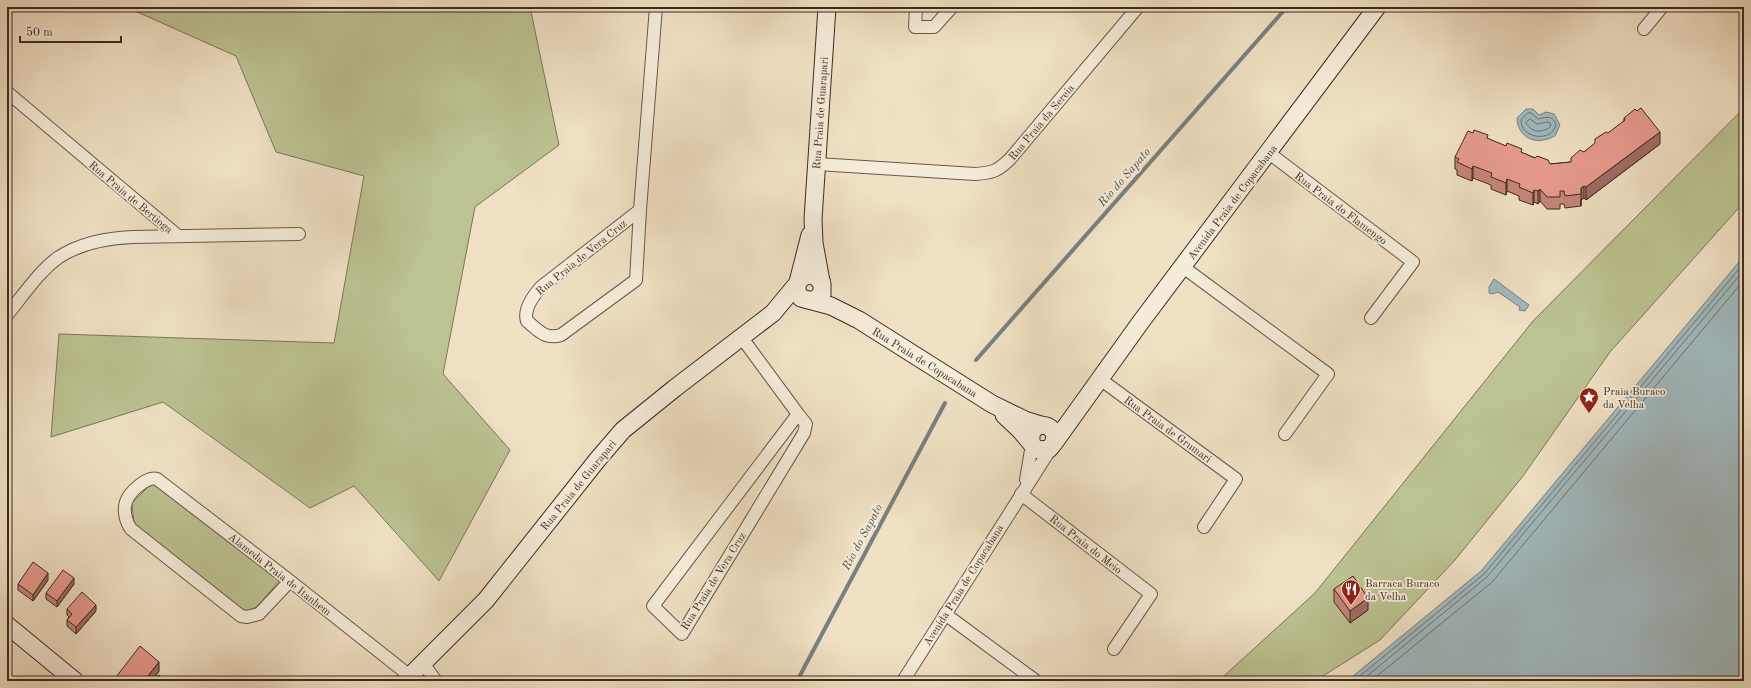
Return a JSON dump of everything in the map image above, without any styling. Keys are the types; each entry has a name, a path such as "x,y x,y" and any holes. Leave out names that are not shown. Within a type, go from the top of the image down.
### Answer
{"street":[{"name":"Rua Praia de Vera Cruz","path":"640,210 541,287 530,301 526,318 527,321 545,336 550,337 561,335 636,280 656,7"},
{"name":"Rua Praia de Guarapari","path":"822,282 814,243 813,219 827,7"},
{"path":"916,7 915,27 934,27 952,7"},
{"name":"Rua Praia da Sereia","path":"817,164 975,174 988,173 1001,168 1138,7"},
{"name":"Avenida Praia de Copacabana","path":"903,681 1053,444 1377,7"},
{"path":"1644,29 1662,7"},
{"name":"Rua Praia de Bertioga","path":"7,92 177,235"},
{"name":"Rua Praia do Flamengo","path":"1269,153 1413,262 1371,318"},
{"name":"Rua Praia de Guarapari","path":"407,679 486,600 598,459 623,430 773,313 797,283 813,219"},
{"path":"177,235 299,234"},
{"name":"Rua Praia de Bertioga","path":"7,315 46,269 58,258 73,250 112,238 177,235"},
{"path":"1183,267 1328,374 1285,434"},
{"path":"809,275 814,275 822,282 822,294 812,301 801,298 796,289 797,283 801,278 809,275"},
{"name":"Rua Praia de Copacabana","path":"822,282 835,300 859,320"},
{"name":"Rua Praia de Guarapari","path":"773,313 812,301"},
{"name":"Rua Praia de Copacabana","path":"812,301 831,306 859,320 992,404 1026,420 1042,425"},
{"name":"Rua Praia de Vera Cruz","path":"742,338 806,424 804,433 682,634 653,606 798,414"},
{"name":"Rua Praia de Grumari","path":"1100,379 1236,479 1204,527"},
{"name":"Avenida Praia de Copacabana","path":"1042,425 1057,418 1087,398"},
{"name":"Rua Praia de Copacabana","path":"992,404 1020,430 1031,443"},
{"path":"1042,425 1050,428 1055,435 1053,444 1049,448 1039,450 1031,443 1030,438 1033,429 1042,425"},
{"name":"Avenida Praia de Copacabana","path":"1022,492 1030,463 1031,443"},
{"name":"Alameda Praia de Itanhem","path":"290,581 259,614 247,617 236,613 131,529 127,524 125,508 128,498 148,479 152,478 160,481 290,581 407,679"},
{"name":"Rua Praia do Meio","path":"1022,492 1150,594 1114,649"},
{"path":"945,614 1036,681"},
{"path":"7,625 75,681"},
{"path":"423,663 436,681"}],"green space":[{"path":"126,7 530,7 559,145 475,207 443,374 510,450 439,581 354,486 310,508 163,402 51,437 59,334 334,343 364,176 276,152 236,56"},
{"path":"1744,108 1744,202 1610,352 1523,476 1455,560 1380,640 1315,681 1221,681 1224,676 1315,593 1533,321"},
{"path":"152,483 279,581 257,607 247,611 237,607 134,524 132,503"}],"water":[{"path":"1526,109 1533,109 1539,115 1546,112 1554,114 1560,125 1555,136 1546,140 1533,140 1525,135 1519,128 1517,118"},
{"path":"1744,256 1744,681 1347,681 1481,571"},
{"path":"1494,279 1529,305 1525,311 1519,310 1520,307 1498,292 1492,294 1489,293 1489,287"}],"building":[{"path":"1641,108 1660,132 1586,187 1584,186 1581,188 1581,194 1565,196 1564,191 1560,191 1560,197 1547,197 1540,189 1538,191 1534,190 1533,193 1519,187 1520,184 1507,179 1506,183 1491,177 1492,173 1473,166 1472,169 1457,162 1459,159 1455,157 1468,131 1473,133 1474,130 1488,135 1487,138 1506,146 1507,143 1522,149 1521,152 1535,158 1537,156 1548,160 1550,164 1571,162 1571,158 1580,150 1584,152 1595,143 1595,139 1606,132 1608,133 1625,120 1624,118 1635,109 1637,111"},
{"path":"33,562 48,573 33,595 18,584"},
{"path":"63,570 74,578 57,601 46,593"},
{"path":"1353,576 1368,598 1350,611 1334,589"},
{"path":"82,592 96,605 76,627 67,620 72,614 67,609"},
{"path":"140,646 159,662 144,681 121,681 116,677"},
{"path":"159,675 166,681 153,681"}],"waterway":[{"name":"Rio do Sapato","path":"976,360 1287,7"},
{"name":"Rio do Sapato","path":"797,681 945,403"}],"place":[{"name":"Praia Buraco da Velha","path":"1589,414"},
{"name":"Barraca Buraco da Velha","path":"1351,606"}]}
